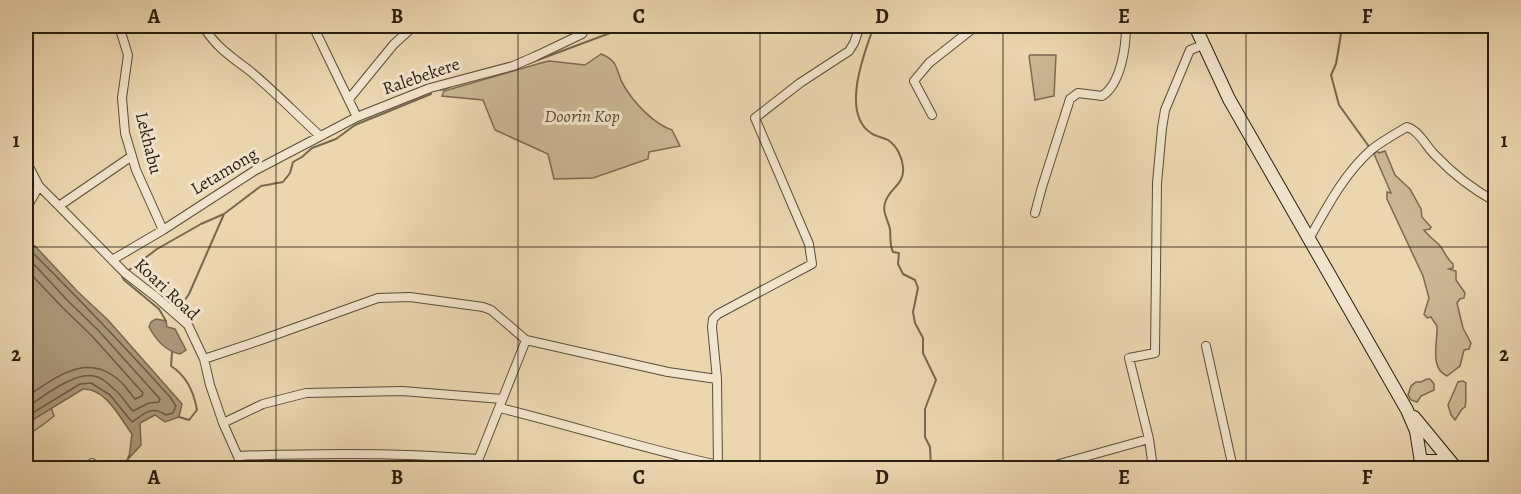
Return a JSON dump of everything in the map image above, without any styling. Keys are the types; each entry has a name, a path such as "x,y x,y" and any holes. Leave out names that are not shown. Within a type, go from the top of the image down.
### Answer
{"main road":[{"path":"1195,26 1229,99 1407,410 1416,431 1421,465 1438,461 1455,467"},
{"path":"1407,410 1455,467"}],"street":[{"name":"Lekhabu","path":"119,26 128,55 122,98 125,133 147,197 164,230"},
{"path":"203,26 211,39 227,55 250,72 319,135"},
{"path":"313,26 357,117"},
{"path":"349,99 394,44 414,26"},
{"name":"Ralebekere","path":"357,117 430,88 513,66 569,42 582,34 586,26"},
{"path":"223,423 263,404 306,393 402,391 501,403 660,452 718,467 717,379 713,319 718,314 812,264 809,244 755,118 800,83 849,51 860,27 839,26"},
{"path":"932,115 914,81 929,63 976,26"},
{"path":"1035,213 1070,99 1078,93 1102,96 1109,92 1119,72 1126,38 1126,26"},
{"path":"1153,468 1149,439 1129,358 1155,353 1157,183 1162,128 1165,110 1190,50 1203,45"},
{"name":"Letamong","path":"112,260 164,230 254,171 357,117"},
{"path":"1310,238 1333,197 1352,171 1371,150 1407,127 1414,129 1435,155 1452,171 1496,202"},
{"path":"59,206 132,156"},
{"name":"Koari Road","path":"26,161 39,186 125,273 188,326 204,359 223,423 243,468"},
{"path":"26,209 39,186"},
{"path":"204,359 378,298 410,297 483,307 490,310 526,340 668,372 717,379"},
{"path":"475,468 526,340"},
{"path":"1206,346 1233,468"},
{"path":"1054,468 1059,464 1149,439"},
{"path":"238,456 372,453 423,454 478,459"}],"green space":[{"name":"Doorin Kop","path":"601,54 614,63 624,86 639,106 658,123 672,130 680,146 649,152 648,159 593,178 554,179 548,154 495,130 483,100 442,96 444,91 541,63 549,61 585,65"},
{"path":"1030,55 1056,55 1054,96 1035,100"},
{"path":"1377,151 1379,153 1385,151 1395,175 1410,189 1421,209 1422,217 1431,227 1424,230 1441,247 1453,264 1453,268 1449,269 1456,271 1456,280 1465,293 1464,298 1457,303 1463,328 1471,343 1469,349 1464,350 1460,366 1447,376 1441,372 1436,361 1437,326 1431,317 1427,318 1424,314 1429,298 1423,276 1387,199 1387,192 1391,193 1374,154"},
{"path":"1427,379 1434,384 1434,390 1421,396 1417,402 1411,400 1408,395 1411,386"},
{"path":"1458,382 1466,383 1465,407 1455,420 1448,405"},
{"path":"51,407 54,416 26,436 26,423"}],"water":[{"path":"26,246 35,246 108,320 182,404 179,417 165,422 155,415 140,423 141,445 129,458 132,434 112,405 99,393 91,390 83,389 26,424"},
{"path":"156,319 166,321 167,327 175,329 186,350 180,354 162,344 149,327"}],"waterway":[{"path":"527,64 624,26"},
{"path":"874,26 861,66 856,97 857,111 862,124 871,133 894,145 902,163 902,178 887,198 884,210 890,229 893,252 899,253 898,264 903,274 915,280 918,288 913,312 915,323 923,338 923,353 936,380 925,409 925,437 930,447 931,468"},
{"path":"1349,26 1341,34 1336,64 1331,75 1339,105 1370,148"},
{"path":"441,90 450,87"},
{"path":"166,321 159,309 124,280 122,276 125,273 157,249 224,214 261,186 283,182 290,173 293,162 312,148 336,139 355,125 431,94"},
{"path":"178,310 189,294 224,214"},
{"path":"172,352 171,366 189,385 197,410 189,420 179,417"},
{"path":"124,468 129,456"}]}
